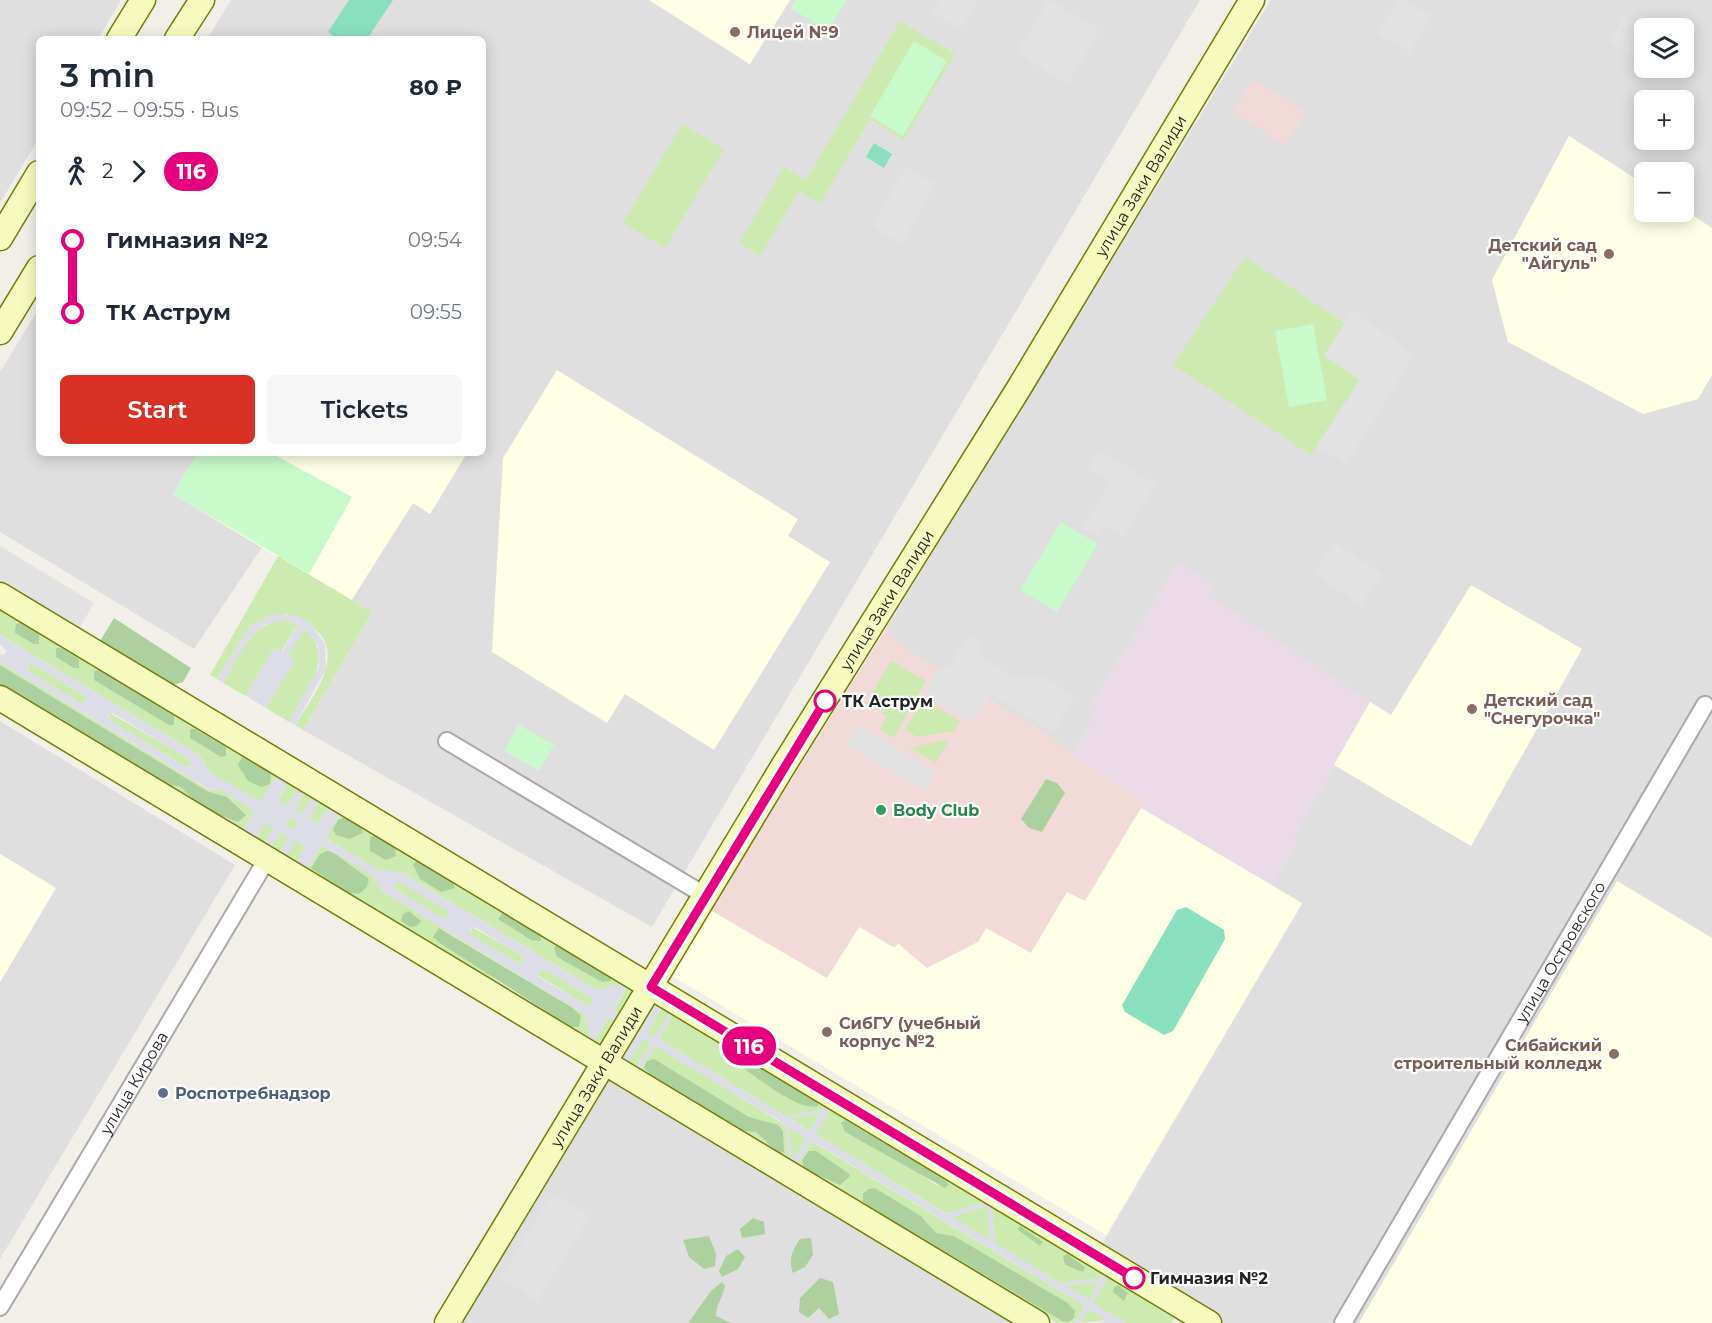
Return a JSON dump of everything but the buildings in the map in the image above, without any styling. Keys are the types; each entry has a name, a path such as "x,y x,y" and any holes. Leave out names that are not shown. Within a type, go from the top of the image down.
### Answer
{"main road":[{"path":"121,36 143,0"},
{"path":"179,36 202,0"},
{"name":"улица Заки Валиди","path":"447,1323 706,896 1019,388 1252,0"},
{"path":"0,238 36,178"},
{"path":"0,332 36,273"},
{"path":"0,595 1209,1323"},
{"path":"0,698 1037,1323"}],"street":[{"name":"улица Островского","path":"1343,1323 1705,705"},
{"path":"447,741 706,896"},
{"name":"улица Кирова","path":"0,1307 267,859"}],"shaded area":[{"path":"0,0 121,0 100,36 36,36 36,143 0,203"},
{"path":"231,0 649,0 749,64 790,0 1200,0 652,927 303,730 372,612 351,601 413,503 430,514 465,456 486,456 486,36 209,36"},
{"name":"Лицей №9","path":"649,0 790,0 750,64"},
{"path":"940,0 978,0 960,29 932,12"},
{"path":"1049,0 1100,30 1067,84 1017,53"},
{"path":"1271,0 1712,0 1712,938 1617,881 1359,1323 1221,1323 1101,1246 1302,904 1271,885 1297,844 1293,838 1334,765 1471,845 1471,585 1391,716 1207,595 1179,563 1087,712 1095,716 1071,755 1050,736 907,650 886,629"},
{"path":"1398,0 1403,0 1431,16 1410,52 1378,34"},
{"path":"1624,16 1634,22 1634,58 1609,42"},
{"path":"1253,79 1306,112 1285,145 1233,112"},
{"name":"Детский сад \"Айгуль\"","path":"1569,136 1634,178 1634,222 1694,222 1694,216 1712,228 1712,375 1698,399 1643,414 1508,342 1492,280"},
{"path":"906,167 935,184 901,244 872,227"},
{"path":"1353,311 1414,354 1346,465 1317,445 1360,380 1324,355"},
{"path":"36,313 36,456 196,456 174,494 262,547 194,649 0,532 0,372"},
{"path":"557,370 798,519 788,536 830,562 714,750 625,694 607,723 492,652 503,458"},
{"path":"1099,450 1155,484 1123,537 1105,526 1098,537 1083,528 1111,482 1088,468"},
{"path":"196,456 465,456 430,514 413,503 351,601 173,494"},
{"path":"1335,543 1382,574 1361,605 1314,574"},
{"path":"0,546 94,603 79,629 0,581"},
{"path":"1179,563 1213,584 1208,595 1370,702 1293,838 1297,844 1271,885 1141,808 1146,801 1071,755 1095,716 1087,712"},
{"name":"Детский сад \"Снегурочка\"","path":"1471,585 1582,649 1471,846 1334,765 1370,702 1391,715"},
{"path":"273,614 298,616 310,623 325,644 326,669 295,725 289,722 319,667 318,646 305,628 288,655 295,660 266,708 246,696 274,648 282,652 298,624 285,620 264,625 248,640 223,683 217,679 250,626"},
{"path":"886,629 907,650 1050,736 1071,755 1147,801 1085,901 1067,892 1031,953 978,942 927,968 899,944 827,979 710,910"},
{"path":"0,635 201,756 209,772 260,802 278,774 289,781 278,800 287,806 299,787 305,791 294,810 302,814 313,795 320,799 309,819 318,824 330,805 341,812 326,839 377,869 402,873 597,990 617,985 621,979 629,984 613,1010 622,1016 618,1023 608,1018 593,1043 586,1040 590,1032 583,1013 382,891 372,875 322,845 306,871 295,865 305,846 296,841 285,859 278,855 289,837 281,832 270,850 264,846 274,828 265,823 254,841 241,833 255,811 218,788 212,791 0,662 0,654 4,655 7,651 0,644","holes":["33,664 85,696 86,702 80,703 29,672 28,666","113,713 190,760 191,766 186,767 109,720 108,715","293,817 299,824 291,830 285,823","399,882 448,911 449,917 444,919 395,889 394,884","475,927 523,956 524,962 519,964 470,935 470,929","544,969 592,998 593,1004 588,1006 539,977 538,971"]},
{"path":"969,635 982,642 976,654 1017,679 1042,676 1075,696 1053,733 990,694 972,722 923,694 937,671 952,663"},
{"path":"0,721 235,865 0,1259 0,982 56,888 0,854"},
{"path":"858,725 936,771 925,791 847,745"},
{"path":"1141,808 1302,903 1106,1235 674,977 677,962 710,910 827,978 859,927 895,948 898,944 927,968 978,942 986,928 1031,953 1067,892 1085,901"},
{"path":"0,854 56,888 0,982"},
{"name":"Сибайский строительный колледж","path":"1617,881 1712,938 1712,1323 1359,1323"},
{"path":"655,1002 664,1004 647,1032 655,1036 672,1009 675,1011 659,1039 785,1116 823,1110 827,1104 832,1107 816,1134 946,1214 987,1201 991,1204 996,1244 1060,1283 1102,1278 1105,1273 1109,1275 1093,1303 1126,1323 1096,1323 1108,1320 1089,1309 1080,1323 1074,1323 1085,1306 812,1141 796,1167 790,1164 785,1124 655,1046 639,1071 635,1069 651,1043 643,1039 627,1065 621,1057","holes":["820,1114 810,1131 790,1118","788,1128 806,1138 793,1159","986,1206 990,1240 952,1217","1099,1282 1089,1300 1065,1286"]},
{"path":"611,1080 1013,1323 455,1323 603,1082"},
{"path":"553,1193 590,1216 537,1301 501,1278"}],"green space":[{"path":"349,0 393,0 369,36 334,36 328,32"},
{"path":"796,0 847,0 827,31 791,8"},
{"path":"900,21 955,54 904,140 870,119 820,204 799,191 760,256 739,243 784,167 806,180"},
{"path":"914,41 947,61 903,136 870,116"},
{"path":"682,124 724,149 665,248 623,223"},
{"path":"874,143 892,154 884,168 866,157"},
{"path":"1245,257 1345,323 1324,355 1360,379 1311,455 1173,365"},
{"path":"1313,324 1327,400 1289,407 1275,331"},
{"path":"196,456 277,456 352,497 309,574 173,494"},
{"path":"1061,522 1098,544 1057,612 1020,590"},
{"path":"278,556 372,612 303,730 295,725 322,680 328,654 325,643 318,632 311,627 286,614 250,626 217,679 210,675"},
{"path":"0,607 278,774 260,803 209,772 201,756 0,635"},
{"path":"114,618 191,668 183,682 170,686 100,641"},
{"path":"285,620 298,624 281,652 274,648 246,696 223,683 240,652 254,634 273,622"},
{"path":"21,623 39,634 39,644 34,644 15,633 16,624"},
{"path":"304,628 314,639 318,651 318,663 310,687 289,722 266,708 294,660 287,656"},
{"path":"56,648 61,648 79,659 79,668 74,668 56,657"},
{"path":"891,660 926,681 894,738 880,730 887,716 866,704"},
{"path":"0,662 211,791 218,788 255,811 241,833 0,688 0,685 165,784 180,787 206,810 228,820 227,797 207,791 0,665"},
{"path":"33,664 85,696 86,702 80,703 29,672 28,666"},
{"path":"0,665 207,791 227,797 246,815 238,822 206,810 180,787 165,784 0,685"},
{"path":"99,670 174,715 174,725 169,725 94,680 94,671"},
{"path":"923,699 960,721 955,731 918,737 905,730"},
{"path":"110,713 191,760 191,766 186,767 108,720"},
{"path":"519,725 554,745 539,771 504,751"},
{"path":"190,729 195,729 226,747 226,756 221,757 190,738"},
{"path":"949,739 936,763 910,748"},
{"path":"242,757 271,773 270,784 261,787 248,781 238,765"},
{"path":"1046,779 1057,783 1065,793 1042,832 1029,828 1021,819"},
{"path":"289,781 299,787 287,806 278,801"},
{"path":"305,791 313,795 302,815 294,810"},
{"path":"320,799 330,805 318,824 309,819"},
{"path":"342,812 621,979 617,985 597,990 402,873 377,870 325,838"},
{"path":"292,816 297,818 299,823 297,828 292,830 287,828 285,823 287,818"},
{"path":"345,817 361,826 363,833 349,839 336,835 333,829 338,820"},
{"path":"265,822 274,828 264,846 254,841"},
{"path":"281,832 289,837 278,855 270,850"},
{"path":"376,835 395,847 396,856 386,860 370,851 370,837"},
{"path":"295,840 305,846 295,865 285,859"},
{"path":"322,845 373,875 382,891 583,1013 590,1032 586,1040 306,871","holes":["442,929 573,1008 581,1016 576,1028 498,982"]},
{"path":"327,851 334,853 369,879 367,887 359,894 346,892 311,868 320,854"},
{"path":"417,860 452,881 455,888 441,892 420,879 413,864"},
{"path":"399,881 448,911 449,917 443,919 395,889 394,884"},
{"path":"1186,907 1224,930 1225,939 1173,1031 1164,1035 1125,1012 1122,1005 1177,910"},
{"path":"409,911 421,921 417,926 410,927 401,921 403,914"},
{"path":"503,912 540,934 541,941 531,940 498,919"},
{"path":"472,927 523,956 524,962 519,964 470,935"},
{"path":"439,928 573,1008 581,1016 579,1027 571,1027 441,944 433,937"},
{"path":"558,943 611,977 611,981 602,982 557,957 554,948"},
{"path":"544,969 592,998 593,1004 588,1006 539,976 538,971"},
{"path":"629,984 636,989 622,1016 613,1011"},
{"path":"664,1004 672,1009 655,1037 647,1032"},
{"path":"675,1011 827,1104 823,1110 785,1116 659,1039"},
{"path":"608,1017 618,1023 601,1047 593,1043"},
{"path":"643,1038 651,1043 635,1069 627,1065"},
{"path":"655,1045 785,1125 790,1164 639,1071","holes":["654,1060 749,1117 778,1153 756,1132 744,1131 651,1075 644,1068"]},
{"path":"744,1056 818,1102 818,1106 800,1104 767,1085 740,1066 738,1059"},
{"path":"654,1059 749,1117 778,1125 783,1131 784,1152 778,1153 756,1132 744,1131 651,1075 644,1068 647,1061"},
{"path":"832,1107 987,1201 947,1214 815,1134","holes":["849,1121 941,1177 948,1184 936,1185 915,1170 845,1132"]},
{"path":"821,1113 810,1131 789,1118"},
{"path":"845,1120 942,1177 949,1184 945,1188 845,1132 841,1123"},
{"path":"788,1127 806,1138 793,1160"},
{"path":"811,1141 1085,1306 1074,1323 1057,1323 796,1167","holes":["868,1206 921,1216 936,1233 954,1236 1068,1303 1075,1311 1069,1322 1062,1321"]},
{"path":"809,1151 816,1151 850,1176 840,1185 804,1169 802,1160"},
{"path":"875,1188 921,1216 936,1233 954,1236 1068,1303 1075,1311 1074,1318 1069,1322 1062,1321 868,1206 863,1201 863,1194 868,1189"},
{"path":"991,1204 1105,1273 1102,1278 1060,1283 995,1244"},
{"path":"987,1206 990,1241 951,1217"},
{"path":"753,1218 764,1222 765,1234 742,1238 740,1229"},
{"path":"1020,1226 1043,1242 1040,1246 1017,1229"},
{"path":"709,1236 716,1254 715,1266 704,1269 689,1257 683,1240"},
{"path":"811,1238 813,1255 805,1267 793,1273 791,1259 795,1247 800,1239"},
{"path":"738,1249 745,1257 738,1269 722,1277 719,1271 726,1256"},
{"path":"1067,1254 1085,1267 1083,1272 1065,1265 1063,1256"},
{"path":"1109,1275 1187,1323 1174,1319 1172,1323 1126,1323 1092,1303"},
{"path":"820,1278 833,1282 839,1314 829,1319 819,1308 808,1318 799,1312 800,1298"},
{"path":"722,1282 725,1286 716,1316 731,1323 688,1323 711,1291"},
{"path":"1100,1282 1089,1300 1064,1286"},
{"path":"1118,1285 1128,1293 1124,1301 1113,1292 1114,1287"},
{"path":"1089,1309 1108,1320 1080,1323"}],"bus line":[{"name":"116","path":"825,701 782,768 651,987 1134,1278"}],"place":[{"name":"Лицей №9","path":"735,32"},
{"name":"Детский сад \"Айгуль\"","path":"1609,254"},
{"name":"ТК Аструм","path":"825,701"},
{"name":"Детский сад \"Снегурочка\"","path":"1472,709"},
{"name":"Body Club","path":"881,810"},
{"name":"СибГУ (учебный корпус №2","path":"827,1032"},
{"name":"Сибайский строительный колледж","path":"1614,1054"},
{"name":"Роспотребнадзор","path":"163,1093"},
{"name":"Гимназия №2","path":"1134,1278"}]}
